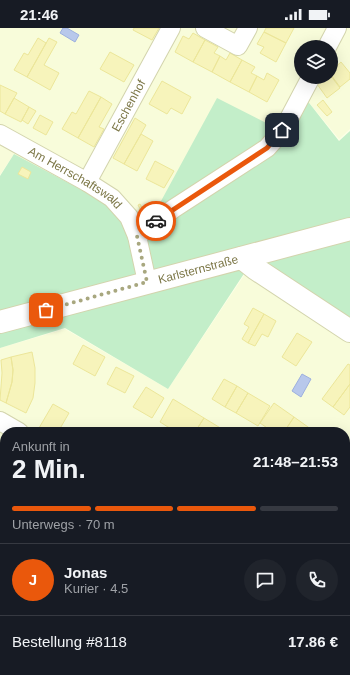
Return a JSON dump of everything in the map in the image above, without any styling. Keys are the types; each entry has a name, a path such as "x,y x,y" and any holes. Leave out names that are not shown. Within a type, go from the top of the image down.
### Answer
{"street":[{"name":"Eschenhof","path":"87,182 170,28"},
{"path":"205,28 238,46 248,28"},
{"path":"331,40 337,28"},
{"path":"137,236 173,209 267,148 282,130 307,84"},
{"name":"Am Herrschaftswald","path":"0,134 87,182 112,198 128,217 137,236 147,282"},
{"name":"Karlsternstraße","path":"0,322 350,229"},
{"path":"242,258 256,269 350,331"},
{"path":"0,421 10,427"}],"shaded area":[{"path":"0,28 350,28 350,129 339,139 306,99 287,133 148,225 14,154 0,175"},
{"path":"217,98 286,133 306,99 339,141 350,131 350,322 249,266 168,389 65,328 0,348 0,176 14,154 148,225"},
{"path":"245,274 350,339 350,427 0,427 0,348 65,329 168,389"}],"water":[{"path":"63,28 67,28 79,35 75,42 60,33"},
{"path":"302,374 311,379 301,397 292,391"}],"building":[{"path":"134,28 159,28 152,40 133,30"},
{"path":"266,28 294,28 286,43 264,32"},
{"path":"264,32 286,43 276,62 260,53 264,47 257,44"},
{"path":"193,33 205,40 193,62 175,52 183,36 189,39"},
{"path":"38,38 46,43 27,77 14,70 24,53 28,55"},
{"path":"49,38 57,42 44,65 59,73 50,90 27,77"},
{"path":"205,40 218,47 214,53 220,56 212,72 193,62"},
{"path":"110,52 134,65 124,82 100,69"},
{"path":"230,53 242,60 230,82 212,72 220,56 226,60"},
{"path":"242,60 255,67 251,73 257,76 249,92 230,82"},
{"path":"341,62 350,73 350,79 340,87 338,84 338,65"},
{"path":"267,73 279,80 267,102 249,92 257,76 264,80"},
{"path":"162,81 191,97 182,114 171,108 167,114 149,104"},
{"path":"317,84 337,84 340,88 327,98"},
{"path":"0,85 17,93 5,114 0,111"},
{"path":"89,91 101,97 78,138 62,129 72,112 76,114"},
{"path":"101,97 112,104 99,127 104,129 94,147 78,138"},
{"path":"14,98 29,107 21,122 5,114"},
{"path":"323,100 332,112 327,116 317,105"},
{"path":"29,107 36,111 28,124 22,120"},
{"path":"40,115 53,122 46,135 33,128"},
{"path":"135,118 146,125 124,164 113,158"},
{"path":"141,134 153,141 137,171 124,164"},
{"path":"155,161 174,171 164,188 146,179"},
{"path":"22,167 31,172 28,179 18,174"},
{"path":"140,204 144,212 142,213 138,205"},
{"path":"253,308 264,314 248,343 242,339 249,327 244,324"},
{"path":"264,314 276,321 268,337 262,334 255,346 248,343"},
{"path":"297,333 312,342 296,366 282,357"},
{"path":"83,345 105,357 95,376 73,364"},
{"path":"32,352 35,368 35,383 33,398 26,413 6,403 12,382 13,370 11,357"},
{"path":"11,357 13,370 12,382 6,403 0,400 2,373 1,360"},
{"path":"348,364 350,365 350,384 333,407 322,399"},
{"path":"116,367 134,376 125,393 107,384"},
{"path":"224,379 237,386 225,407 212,399"},
{"path":"350,384 350,407 344,415 333,407"},
{"path":"237,386 248,393 236,413 225,407"},
{"path":"146,387 164,398 152,418 133,407"},
{"path":"248,393 270,406 258,426 236,413"},
{"path":"173,399 204,418 198,427 168,427 160,422"},
{"path":"274,403 294,417 287,427 266,427 260,423"},
{"path":"53,404 69,413 61,427 40,427"},
{"path":"294,417 308,427 287,427"},
{"path":"204,418 219,427 198,427"}],"way so far":[{"path":"46,310 147,282 137,236 156,221"}],"route":[{"path":"156,221 267,148 282,130"}]}
